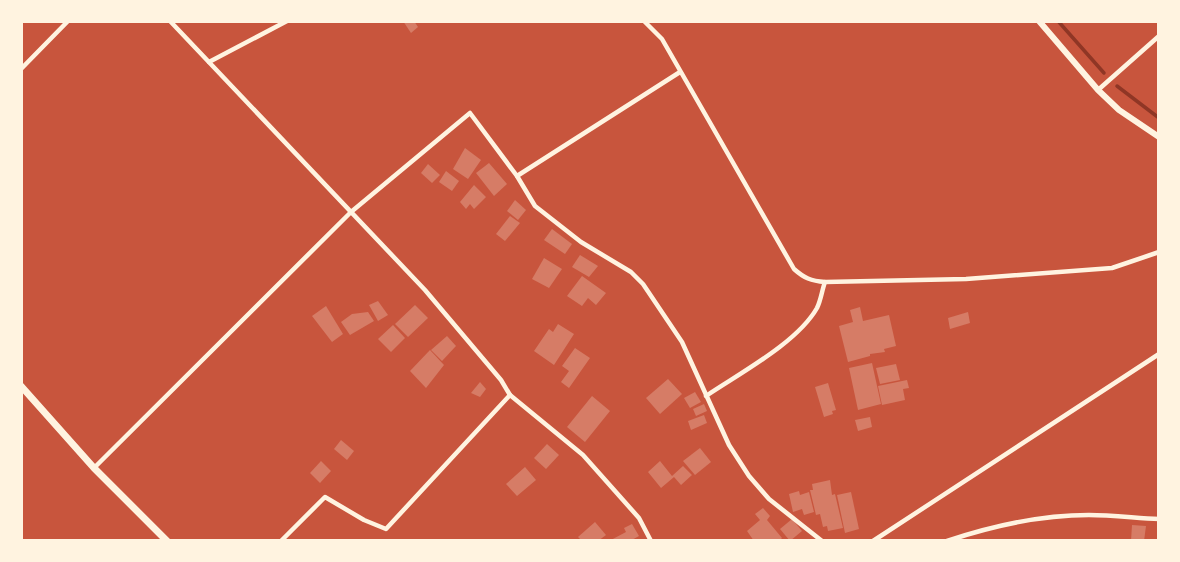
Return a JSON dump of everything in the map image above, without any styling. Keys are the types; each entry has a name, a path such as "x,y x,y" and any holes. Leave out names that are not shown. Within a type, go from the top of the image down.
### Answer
{"main road":[{"path":"21,386 94,468 167,541"}],"street":[{"path":"21,69 68,21"},
{"path":"170,21 425,290 501,380 510,395 583,454 639,518 650,541"},
{"path":"209,62 287,21"},
{"path":"644,21 662,39 794,268 812,281 966,279 1112,268 1159,252"},
{"path":"1039,21 1098,90 1119,110 1159,137"},
{"path":"1098,90 1159,36"},
{"path":"517,176 680,72"},
{"path":"94,468 351,212 470,113 517,176 535,206 581,242 631,272 643,284 682,342 729,445 748,476 769,499 822,541"},
{"path":"706,396 790,339 807,323 818,306 825,282"},
{"path":"873,541 1159,354"},
{"path":"281,541 324,497 386,529 510,395"},
{"path":"947,541 986,528 1066,515 1159,519"}],"building":[{"path":"403,21 414,21 418,27 411,33"},
{"path":"465,148 481,160 468,179 453,169"},
{"path":"489,163 507,184 494,196 476,173"},
{"path":"428,164 440,175 432,183 421,173"},
{"path":"446,171 459,181 452,191 439,182"},
{"path":"474,185 486,197 474,209 470,204 466,209 460,202"},
{"path":"515,200 526,210 518,220 507,211"},
{"path":"510,216 520,223 505,241 496,234"},
{"path":"552,229 572,244 565,254 544,240"},
{"path":"580,255 598,266 589,277 572,267"},
{"path":"544,258 562,269 549,288 532,279"},
{"path":"582,276 606,293 596,305 588,298 582,306 567,296"},
{"path":"378,301 388,315 378,321 369,305"},
{"path":"415,305 428,318 408,337 395,324"},
{"path":"326,306 343,334 332,342 312,316"},
{"path":"860,307 863,321 889,315 896,346 884,349 885,352 848,362 839,326 853,322 850,310"},
{"path":"368,312 374,321 350,335 341,322 352,314"},
{"path":"968,312 970,323 950,329 948,318"},
{"path":"558,324 574,334 554,365 534,351 549,329 553,332"},
{"path":"393,325 405,338 391,352 378,339"},
{"path":"447,336 456,346 442,361 431,350"},
{"path":"575,348 590,358 569,388 561,382 569,371 562,366"},
{"path":"430,350 444,365 426,388 410,371"},
{"path":"872,363 881,404 858,410 849,368"},
{"path":"896,364 900,380 880,384 876,368"},
{"path":"668,379 682,394 660,414 646,398"},
{"path":"907,380 909,388 903,389 905,400 882,405 878,386"},
{"path":"480,382 486,389 480,397 471,393"},
{"path":"828,383 836,410 824,417 815,387"},
{"path":"695,392 701,402 690,408 684,398"},
{"path":"592,396 610,411 585,442 567,427"},
{"path":"704,404 707,411 696,416 693,409"},
{"path":"704,415 707,423 691,430 688,421"},
{"path":"870,417 872,427 858,431 855,420"},
{"path":"341,440 354,451 347,460 334,449"},
{"path":"547,444 559,455 546,469 534,458"},
{"path":"700,448 711,462 695,475 683,461"},
{"path":"321,461 331,471 320,483 310,473"},
{"path":"660,461 672,476 683,466 692,475 681,485 674,477 661,488 648,472"},
{"path":"525,467 536,480 517,496 506,484"},
{"path":"830,480 843,528 828,531 827,526 823,527 820,514 816,515 810,490 813,490 812,484"},
{"path":"799,491 800,495 809,492 814,512 804,515 802,509 793,512 789,494"},
{"path":"851,492 859,529 845,533 837,495"},
{"path":"763,508 770,516 767,520 782,538 779,541 754,541 747,531 760,520 755,514"},
{"path":"792,519 802,531 790,541 780,529"},
{"path":"595,522 606,535 598,541 582,541 578,537"},
{"path":"632,524 639,536 630,541 609,541 626,532 624,528"},
{"path":"1132,525 1146,526 1144,541 1131,541"}],"waterway":[{"path":"1058,21 1104,73"},
{"path":"1117,86 1159,118"}]}
